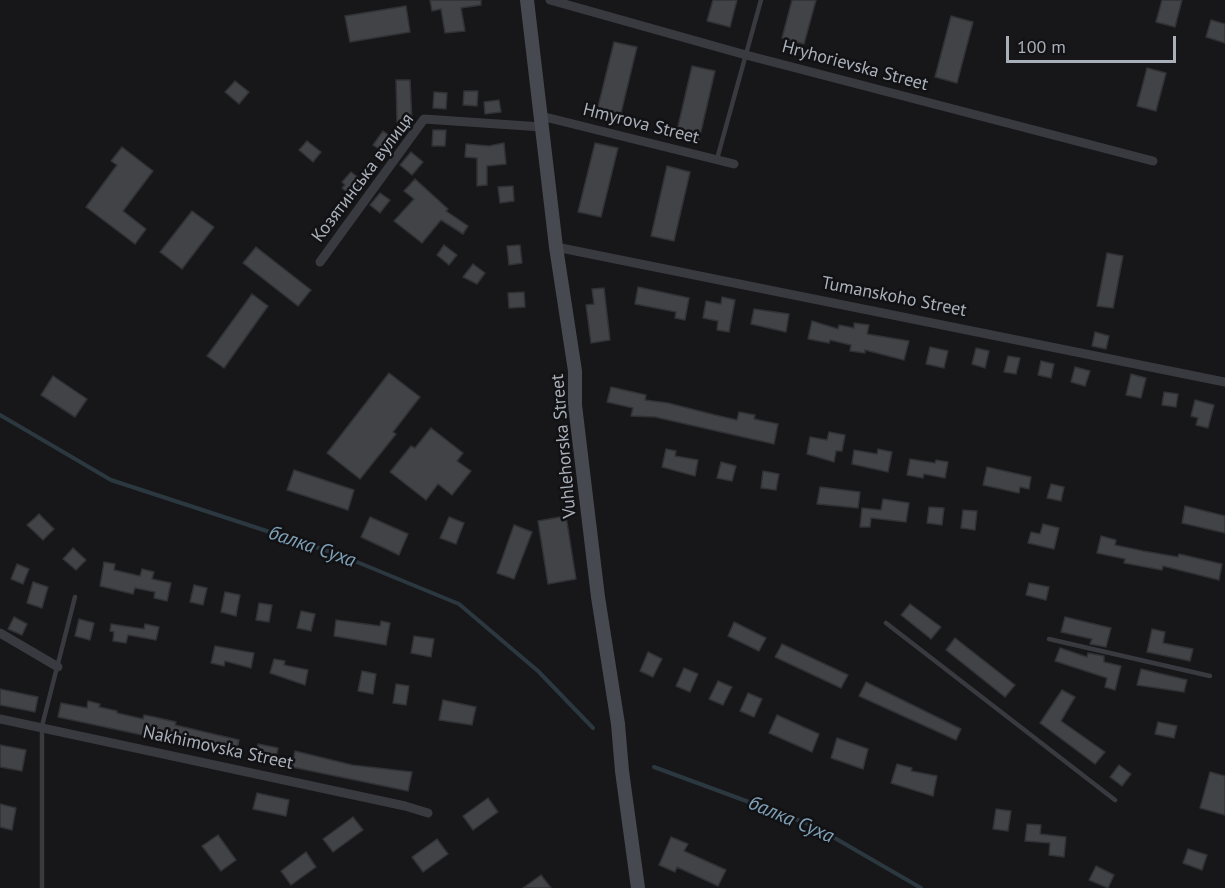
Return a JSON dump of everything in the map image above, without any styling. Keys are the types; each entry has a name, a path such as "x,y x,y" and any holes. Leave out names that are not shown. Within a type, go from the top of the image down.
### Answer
{"main road":[{"name":"Vuhlehorska Street","path":"527,0 556,247 575,371 575,405 598,597 618,724 638,888"}],"street":[{"name":"Hryhorievska Street","path":"550,0 746,55 1153,161"},
{"name":"Козятинська вулиця","path":"320,262 424,119 542,122"},
{"name":"Hmyrova Street","path":"542,122 734,164"},
{"name":"Tumanskoho Street","path":"556,247 1225,382"},
{"path":"0,633 58,667"},
{"name":"Nakhimovska Street","path":"0,718 405,806 428,813"}],"lane":[{"path":"717,159 762,0"},
{"path":"42,888 42,726 75,597"},
{"path":"886,622 1115,800"},
{"path":"1049,639 1210,676"}],"building":[{"path":"430,0 481,0 481,5 461,8 465,31 445,33 441,9 432,11"},
{"path":"713,0 737,0 730,27 707,21"},
{"path":"792,0 816,0 804,44 782,38"},
{"path":"1162,0 1182,0 1175,27 1156,22"},
{"path":"406,6 410,32 350,42 345,16"},
{"path":"951,16 973,22 957,83 935,77"},
{"path":"1211,20 1225,24 1225,43 1206,37"},
{"path":"614,42 637,47 620,117 597,111"},
{"path":"692,66 715,71 699,140 676,135"},
{"path":"1147,68 1166,73 1156,111 1137,106"},
{"path":"396,80 410,80 412,122 397,122"},
{"path":"235,81 249,92 239,104 225,92"},
{"path":"464,91 478,91 477,106 463,105"},
{"path":"434,92 447,93 446,109 433,108"},
{"path":"499,100 501,112 485,114 484,102"},
{"path":"433,130 446,130 445,146 432,146"},
{"path":"383,131 395,140 385,153 373,145"},
{"path":"307,141 321,152 313,162 299,150"},
{"path":"504,143 506,164 487,166 487,185 477,186 477,158 465,157 466,144 489,146"},
{"path":"595,143 618,148 601,217 578,212"},
{"path":"122,147 153,171 123,211 146,229 135,244 86,207 117,165 111,161"},
{"path":"411,152 423,162 412,175 400,165"},
{"path":"667,166 690,172 674,241 651,236"},
{"path":"351,172 365,183 353,197 342,188 345,185 342,182"},
{"path":"415,179 448,209 446,211 468,226 463,234 441,220 422,243 394,221 414,199 404,191"},
{"path":"513,186 514,201 500,203 498,187"},
{"path":"380,193 390,200 380,213 370,205"},
{"path":"192,211 214,227 182,269 160,252"},
{"path":"444,245 457,255 449,265 437,255"},
{"path":"520,245 522,263 509,265 507,246"},
{"path":"256,247 311,290 298,306 243,263"},
{"path":"1107,253 1123,256 1113,308 1097,306"},
{"path":"473,264 485,273 477,284 463,277"},
{"path":"638,287 689,298 685,320 675,318 676,312 635,304"},
{"path":"604,288 610,340 591,343 586,305 594,304 592,289"},
{"path":"524,292 525,307 509,308 508,293"},
{"path":"252,294 268,306 224,368 207,356"},
{"path":"722,297 735,300 729,332 717,330 718,321 703,318 706,301 721,304"},
{"path":"754,309 789,314 786,332 751,324"},
{"path":"812,321 838,329 839,325 854,328 854,323 869,325 867,334 909,341 904,360 865,350 865,353 850,351 851,345 830,340 829,343 808,339"},
{"path":"1095,332 1109,336 1106,349 1092,346"},
{"path":"930,347 948,351 944,368 926,364"},
{"path":"976,348 989,351 985,368 972,364"},
{"path":"1008,356 1020,358 1016,374 1004,372"},
{"path":"1041,361 1054,364 1051,378 1038,375"},
{"path":"1075,367 1090,371 1085,386 1071,382"},
{"path":"389,373 420,397 393,432 396,434 360,479 327,453"},
{"path":"1131,374 1146,378 1141,398 1126,395"},
{"path":"53,376 87,399 75,417 41,395"},
{"path":"611,387 646,395 645,400 668,403 737,420 739,412 755,415 754,419 778,424 774,444 655,417 631,416 633,408 607,402"},
{"path":"1164,392 1178,394 1176,407 1162,405"},
{"path":"1195,400 1214,405 1208,428 1196,425 1198,418 1191,416"},
{"path":"431,428 463,453 457,461 471,471 452,495 438,484 426,500 390,472 411,446 415,448"},
{"path":"829,432 845,435 842,451 836,451 834,462 807,454 810,437 827,440"},
{"path":"666,449 676,451 675,456 698,460 695,476 662,467"},
{"path":"878,449 892,452 888,472 852,464 854,450 877,454"},
{"path":"910,459 935,463 936,460 948,462 945,478 924,474 923,478 907,475"},
{"path":"721,462 736,466 732,481 717,478"},
{"path":"987,467 1031,477 1029,489 1020,487 1019,493 983,485"},
{"path":"294,470 354,490 348,510 287,490"},
{"path":"763,471 779,474 776,490 761,488"},
{"path":"1051,484 1064,487 1061,501 1047,498"},
{"path":"820,487 860,492 858,508 817,504"},
{"path":"883,499 909,503 906,522 871,518 870,527 860,527 862,508 881,510"},
{"path":"1185,506 1225,516 1225,533 1182,523"},
{"path":"929,507 944,508 942,525 927,523"},
{"path":"963,510 977,511 975,530 961,528"},
{"path":"39,514 54,529 43,540 27,525"},
{"path":"566,516 576,579 548,584 538,521"},
{"path":"370,517 408,534 399,555 361,537"},
{"path":"449,517 464,523 456,544 440,538"},
{"path":"1043,524 1059,528 1054,549 1028,543 1031,532 1040,534"},
{"path":"514,525 532,532 514,579 497,573"},
{"path":"1101,536 1116,540 1115,545 1178,557 1179,554 1222,564 1219,580 1163,566 1162,570 1124,563 1125,559 1097,553"},
{"path":"73,548 86,560 76,570 63,559"},
{"path":"104,562 115,564 114,570 140,576 142,569 154,572 152,579 171,583 167,601 154,598 155,592 135,588 133,594 100,586"},
{"path":"17,564 29,569 23,584 11,579"},
{"path":"33,582 48,587 42,608 27,603"},
{"path":"1029,583 1049,587 1046,600 1026,595"},
{"path":"194,585 207,588 203,605 190,602"},
{"path":"225,592 240,595 236,616 221,612"},
{"path":"259,603 272,605 269,622 256,620"},
{"path":"910,604 941,627 931,639 901,615"},
{"path":"301,611 315,614 311,631 297,628"},
{"path":"14,617 27,624 22,635 8,629"},
{"path":"1065,617 1111,628 1106,647 1090,644 1092,639 1061,632"},
{"path":"79,619 94,623 90,640 75,636"},
{"path":"336,620 380,626 381,621 390,623 386,645 334,636"},
{"path":"734,622 766,638 759,651 728,636"},
{"path":"111,624 144,629 145,624 159,627 156,640 128,635 126,643 113,641 114,632 110,631"},
{"path":"1152,629 1165,632 1163,643 1193,649 1190,661 1147,652"},
{"path":"414,636 434,639 431,657 411,653"},
{"path":"955,638 1015,685 1005,697 946,650"},
{"path":"782,644 848,675 841,688 775,657"},
{"path":"215,646 254,653 251,668 225,661 224,666 211,663"},
{"path":"1060,648 1087,657 1088,653 1104,656 1104,662 1121,666 1115,690 1105,687 1107,678 1055,661"},
{"path":"648,652 662,659 653,677 640,671"},
{"path":"274,659 285,661 284,665 308,670 305,685 270,673"},
{"path":"684,668 698,674 690,692 676,686"},
{"path":"1141,669 1187,680 1184,692 1137,685"},
{"path":"362,671 376,674 373,694 358,691"},
{"path":"718,681 732,687 723,705 709,699"},
{"path":"866,682 961,729 956,740 859,696"},
{"path":"396,684 409,686 406,705 393,703"},
{"path":"0,689 38,697 35,712 0,705"},
{"path":"1062,690 1075,697 1061,721 1105,752 1095,764 1040,723"},
{"path":"748,693 762,699 754,717 740,711"},
{"path":"443,700 476,707 472,725 439,720"},
{"path":"88,701 100,704 99,707 117,711 117,713 143,719 144,715 154,717 176,722 175,725 239,740 236,755 58,717 61,703 87,708"},
{"path":"777,715 819,734 812,752 769,733"},
{"path":"1158,722 1177,726 1174,738 1155,734"},
{"path":"837,738 868,749 863,769 831,758"},
{"path":"258,744 278,748 275,763 255,759"},
{"path":"0,745 26,750 22,771 0,767"},
{"path":"295,751 352,765 412,772 408,791 292,767"},
{"path":"897,764 912,768 911,771 937,776 933,796 891,783"},
{"path":"1119,765 1131,774 1122,786 1110,777"},
{"path":"1210,772 1225,776 1225,815 1200,808"},
{"path":"257,793 289,800 286,816 253,809"},
{"path":"488,798 498,812 473,830 463,816"},
{"path":"0,804 16,808 12,830 0,827"},
{"path":"996,809 1011,811 1008,831 993,829"},
{"path":"353,817 363,830 333,852 323,839"},
{"path":"1027,824 1041,825 1040,834 1066,837 1064,857 1049,855 1050,843 1025,841"},
{"path":"218,835 236,860 221,871 202,846"},
{"path":"671,837 688,844 684,851 726,870 718,886 677,867 675,872 659,865"},
{"path":"437,839 448,854 423,872 412,857"},
{"path":"1188,849 1207,855 1202,870 1183,863"},
{"path":"306,852 316,867 291,885 281,871"},
{"path":"1096,866 1114,875 1108,888 1089,880"},
{"path":"541,875 551,888 523,888"}],"waterway":[{"name":"балка Суха","path":"0,415 111,480 340,555 459,604 538,671 593,728"},
{"name":"балка Суха","path":"654,767 814,826 921,888"}]}
